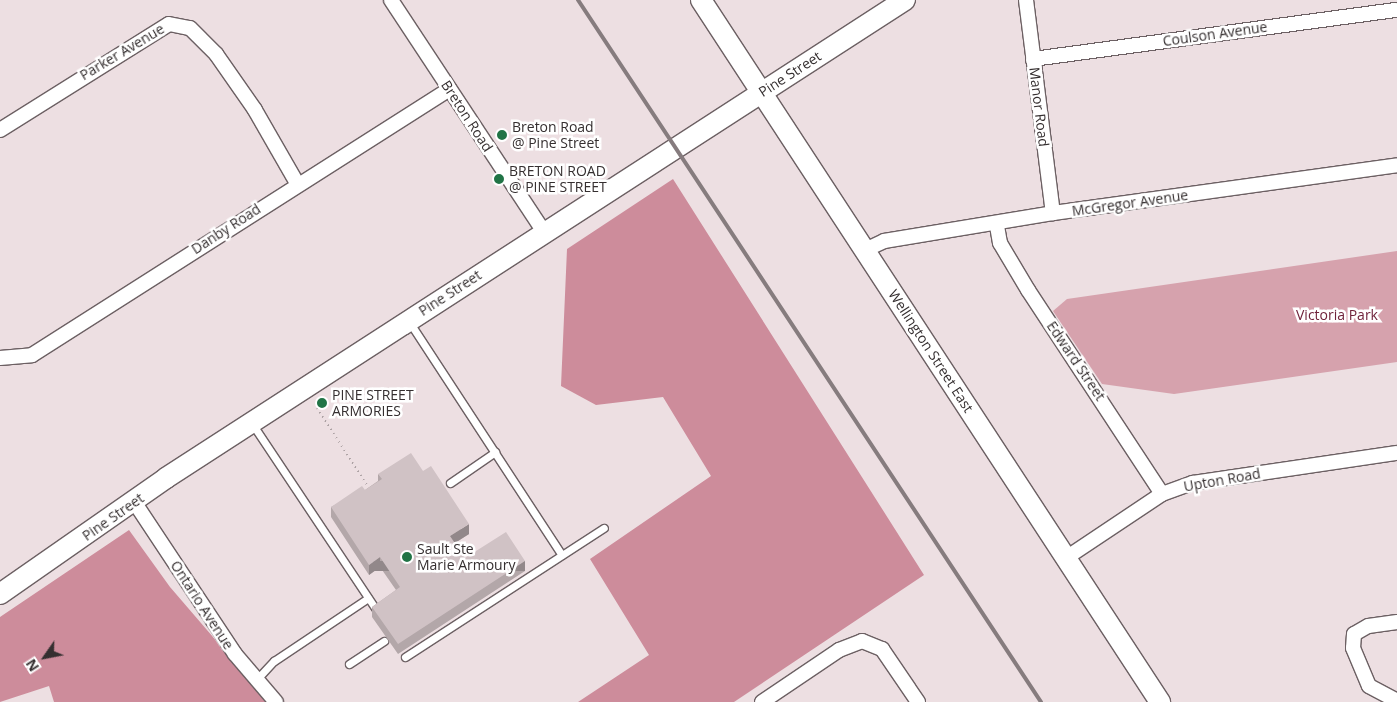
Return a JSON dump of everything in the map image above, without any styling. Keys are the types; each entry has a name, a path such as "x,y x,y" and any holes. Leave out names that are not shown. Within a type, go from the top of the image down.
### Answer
{"street":[{"name":"Breton Road","path":"391,0 544,232"},
{"name":"Wellington Street East","path":"701,0 1160,702"},
{"name":"Manor Road","path":"1026,0 1053,213"},
{"name":"Pine Street","path":"0,594 408,320 901,1"},
{"name":"Coulson Avenue","path":"1032,59 1397,10"},
{"name":"Parker Avenue","path":"0,130 104,62 168,24 190,28 216,54 255,110 297,183"},
{"name":"Danby Road","path":"0,358 32,355 297,183 449,89"},
{"name":"McGregor Avenue","path":"865,250 884,241 997,226 1053,213 1397,166"},
{"name":"Edward Street","path":"997,226 1000,243 1028,290 1162,494"},
{"name":"Upton Road","path":"1066,558 1162,494 1193,483 1397,453"},
{"name":"Ontario Avenue","path":"136,503 235,654 276,702"},
{"path":"1397,622 1368,626 1354,634 1352,648 1369,686 1397,701"},
{"path":"762,702 839,650 862,641 882,649 918,702"}],"lane":[{"path":"408,320 562,555"},
{"path":"252,423 377,611"},
{"path":"450,483 495,452"},
{"path":"405,658 604,528"},
{"path":"257,679 274,661 368,598"},
{"path":"350,664 384,641"}],"path":[{"path":"317,408 374,494"}],"green space":[{"name":"Victoria Park","path":"1397,251 1397,362 1174,394 1102,384 1053,311 1067,299"}],"shaded area":[{"path":"673,179 924,575 734,702 578,702 649,655 590,559 711,476 663,397 596,405 561,386 567,249"},
{"path":"129,530 170,587 269,702 54,702 49,686 0,702 0,617"}],"building":[{"name":"Sault Ste Marie Armoury","path":"411,453 423,471 431,466 469,524 450,536 465,558 506,532 525,561 398,644 372,607 400,587 380,557 369,565 331,507 362,486 365,490 382,479 378,474"}],"railway":[{"path":"578,0 1041,702"}],"place":[{"name":"Breton Road @ Pine Street","path":"502,135"},
{"name":"BRETON ROAD @ PINE STREET","path":"499,179"},
{"name":"PINE STREET ARMORIES","path":"322,403"},
{"name":"Sault Ste Marie Armoury","path":"407,557"}]}
